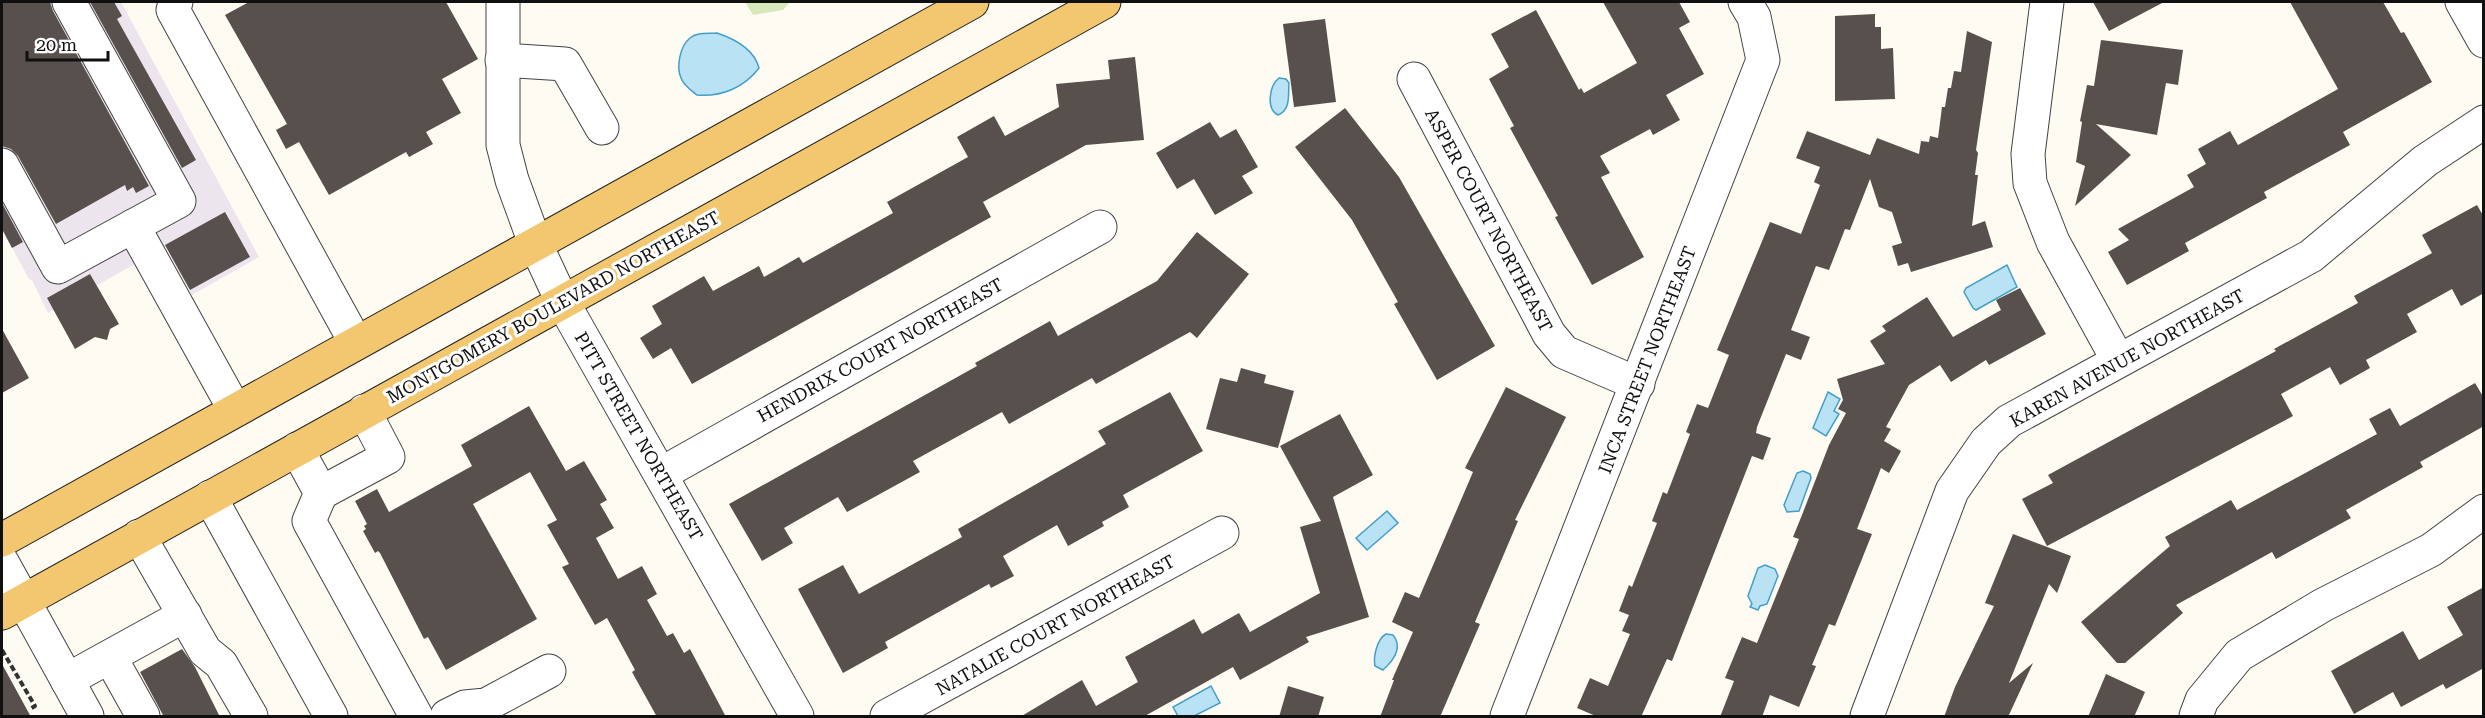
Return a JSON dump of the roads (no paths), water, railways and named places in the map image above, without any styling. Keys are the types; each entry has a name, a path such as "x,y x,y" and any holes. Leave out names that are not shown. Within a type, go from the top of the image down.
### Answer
{"main road":[{"path":"2,540 972,2"},
{"name":"MONTGOMERY BOULEVARD NORTHEAST","path":"12,607 1104,2"}],"street":[{"path":"2,165 58,267 179,201 69,2"},
{"path":"176,2 173,10 356,343"},
{"name":"PITT STREET NORTHEAST","path":"503,2 503,145 512,180 535,243 562,301 797,717"},
{"name":"INCA STREET NORTHEAST","path":"1508,717 1764,60 1754,17 1745,2"},
{"path":"2047,2 2028,154 2030,183 2054,242 2118,360"},
{"path":"2462,2 2484,41"},
{"path":"502,60 565,64 602,128"},
{"name":"ASPER COURT NORTHEAST","path":"1414,79 1549,334 1564,352 1638,384"},
{"name":"KAREN AVENUE NORTHEAST","path":"1867,717 1952,491 1986,442 2010,421 2311,256 2425,161 2484,122"},
{"path":"134,226 235,410"},
{"name":"HENDRIX COURT NORTHEAST","path":"661,474 1100,227"},
{"path":"364,411 388,456 321,493 309,521 416,717"},
{"path":"297,448 321,493"},
{"path":"210,497 331,717"},
{"path":"2196,717 2202,700 2238,655 2323,605 2430,550 2484,511"},
{"name":"NATALIE COURT NORTHEAST","path":"887,717 1222,532"},
{"path":"139,536 206,651 221,664 251,717"},
{"path":"2,562 12,607 67,680 87,717"},
{"path":"67,680 185,615"},
{"path":"206,651 208,670 234,717"},
{"path":"110,657 143,717"},
{"path":"447,717 465,707 486,705 549,671"}],"water":[{"path":"717,33 730,38 748,50 759,68 746,81 731,90 723,93 697,95 686,86 681,78 679,68 681,51 693,36"},
{"path":"1279,78 1286,79 1289,83 1289,97 1285,110 1278,115 1272,108 1270,97 1273,86"},
{"path":"2007,265 2017,287 1976,310 1973,308 1964,292 1966,288"},
{"path":"1828,392 1840,399 1834,411 1839,414 1826,436 1813,428"},
{"path":"1803,471 1810,474 1811,478 1799,511 1787,512 1784,505 1797,473"},
{"path":"1387,511 1398,523 1367,550 1356,538"},
{"path":"1765,565 1775,569 1778,576 1767,604 1760,606 1758,610 1750,607 1752,604 1748,596 1758,568"},
{"path":"1386,634 1393,635 1397,649 1394,658 1383,670 1375,666 1375,658 1376,648"},
{"path":"1211,686 1220,703 1194,716 1178,716 1173,707"}]}
